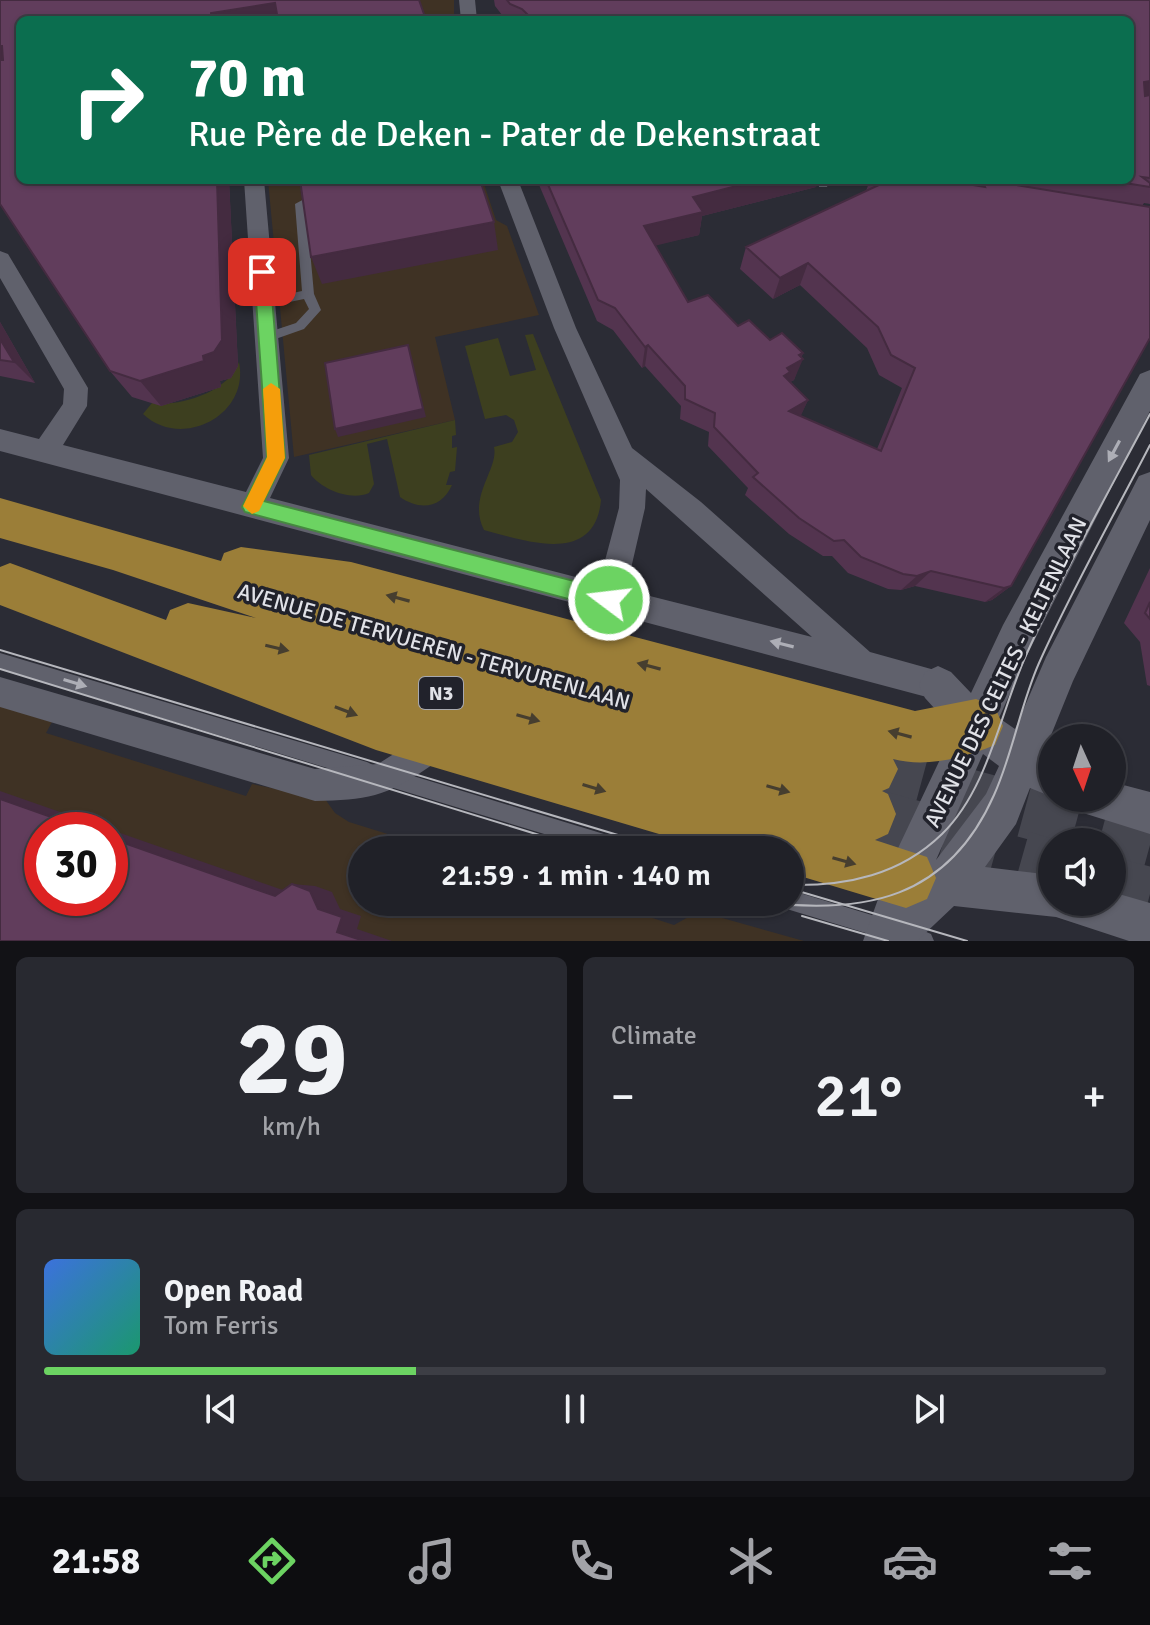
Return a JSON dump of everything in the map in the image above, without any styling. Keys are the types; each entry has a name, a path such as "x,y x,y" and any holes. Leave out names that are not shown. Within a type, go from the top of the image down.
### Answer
{"highway":[{"name":"AVENUE DE TERVUEREN - TERVURENLAAN","path":"0,518 113,549 869,792 5,584"},
{"path":"113,549 351,585 915,738 976,726"},
{"path":"5,584 376,723 927,881"}],"street":[{"path":"252,507 276,458 254,184"},
{"path":"510,184 565,328 633,480 632,508 609,600"},
{"path":"0,259 76,388 75,406 45,451"},
{"name":"AVENUE DES CELTES - KELTENLAAN","path":"927,881 976,726 1016,638 1150,382"},
{"path":"0,440 938,685 976,726 1036,770"},
{"path":"625,457 684,503 864,664"},
{"path":"896,937 927,881 1036,770 1059,670 1150,486"},
{"path":"0,692 315,785 369,783 387,777 439,741"},
{"path":"1126,807 1150,813"},
{"path":"927,881 1038,895"},
{"path":"1119,916 1150,925"}],"lane":[{"path":"267,337 288,332 309,319 315,310 308,294 300,204 328,191"},
{"path":"265,303 308,294"},
{"path":"0,661 581,836"},
{"path":"804,905 896,937"}],"shaded area":[{"path":"249,0 454,0 454,14 460,14 460,16 251,16"},
{"path":"268,184 484,184 496,220 507,226 539,315 435,337 455,420 294,457"},
{"path":"0,706 52,722 46,733 246,796 252,784 325,799 335,813 349,822 394,836 348,836 348,916 646,916 674,925 690,916 715,916 804,941 0,941"}],"green space":[{"path":"533,334 601,500 596,521 586,534 556,544 538,543 484,530 480,518 481,495 492,465 494,447 512,442 518,432 514,420 506,415 485,419 465,346 498,338 510,376 536,370 525,335"},
{"path":"239,362 240,381 234,398 223,412 209,422 193,428 176,429 158,424 143,414 152,403 175,403 213,390 233,373"},
{"path":"455,420 456,435 452,436 452,448 457,447 455,471 450,472 446,485 452,485 436,503 415,504 400,497 387,439 367,444 374,484 369,493 354,496 338,493 311,475 309,455"}],"building":[{"path":"0,0 419,0 425,16 277,16 275,3 211,13 211,16 16,16 16,184 217,184 222,340 214,352 203,356 204,361 140,381 110,371 0,204 0,60 3,60"},
{"path":"507,0 1150,0 1150,81 1144,82 1145,96 1150,95 1150,178 1142,177 1150,183 1150,187 1131,184 1134,184 1134,16 529,16"},
{"path":"301,184 481,184 494,222 311,257"},
{"path":"548,184 744,184 693,197 703,212 644,226 688,302 708,295 738,326 749,320 770,340 782,333 803,353 799,355 803,359 787,368 790,372 784,376 808,400 789,411 881,451 915,368 891,355 878,327 808,263 780,278 746,247 881,184 967,184 985,187 984,184 1010,184 1150,207 1150,338 1011,586 1004,588 931,571 917,576 903,574 861,557 844,540 834,541 799,518 753,477 758,473 714,427 715,413 685,399 685,386 648,345 645,347 615,308 598,300"},
{"path":"0,339 14,362 0,360"},
{"path":"408,345 423,409 335,429 325,363"},
{"path":"1150,602 1150,619 1145,613"},
{"path":"0,799 37,812 24,812 24,916 128,916 128,844 275,896 292,884 310,891 318,909 342,917 337,932 364,941 0,941"}],"tunnel":[{"path":"870,769 1150,845"},
{"path":"868,814 1038,862"},
{"path":"1126,888 1150,894"}],"tram line":[{"path":"804,885 852,880 890,868 926,848 958,815 982,772 1041,622 1150,414"},
{"path":"842,904 899,892 927,878 953,857 975,830 994,795 1039,663 1150,445"},
{"path":"0,650 621,836"},
{"path":"0,669 543,836"},
{"path":"804,893 842,904"},
{"path":"804,905 842,904"},
{"path":"842,904 967,941"},
{"path":"802,916 888,941"}],"slow traffic":[{"path":"252,506 276,458 271,389"}],"route":[{"path":"262,272 276,458 252,507 609,600"}]}
